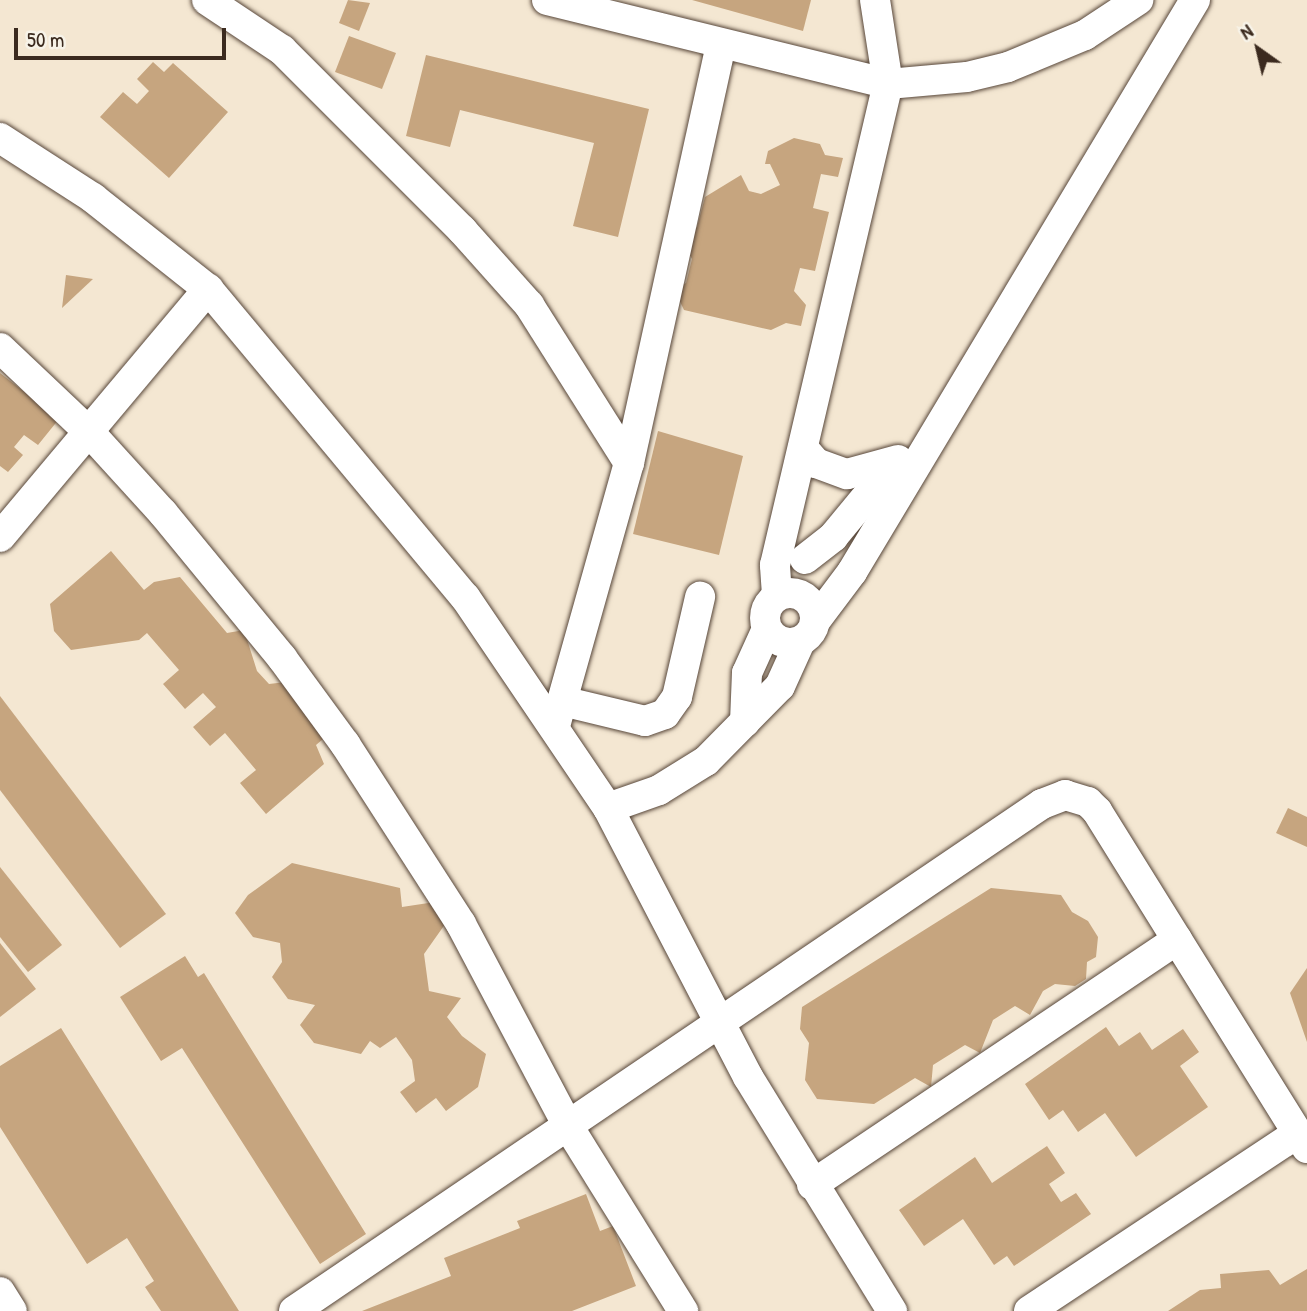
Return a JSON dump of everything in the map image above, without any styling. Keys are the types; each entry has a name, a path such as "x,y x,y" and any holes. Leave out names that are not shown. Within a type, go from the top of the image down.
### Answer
{"street":[{"path":"207,0 282,50 462,230 529,305 629,463"},
{"path":"547,0 888,84 967,77 1008,67 1085,35 1138,0"},
{"path":"799,613 774,573 888,84 875,0"},
{"path":"745,722 747,673 767,629 766,611 799,613 852,572 909,457 1195,0"},
{"path":"558,713 629,463 721,44"},
{"path":"0,138 93,198 208,289 416,536 558,713 722,1022 748,1077 892,1311"},
{"path":"0,537 91,434 208,289"},
{"path":"0,348 91,434 224,584 345,744 461,924 568,1126 683,1311"},
{"path":"803,447 816,463 847,474 909,457"},
{"path":"805,559 833,537 909,457"},
{"path":"608,808 683,777 745,722 780,686 799,613 805,559 803,526 792,500"},
{"path":"558,713 645,721 665,714 677,697 700,597"},
{"path":"294,1311 1042,804 1065,795 1088,802 1097,811 1302,1141 1029,1311"},
{"path":"812,1185 1177,940"},
{"path":"0,1292 12,1311"}],"building":[{"path":"348,0 370,3 359,31 339,23"},
{"path":"692,0 811,0 803,31"},
{"path":"349,36 396,53 382,89 335,72"},
{"path":"426,55 649,109 618,237 573,226 594,143 460,110 450,147 406,136"},
{"path":"153,62 164,72 173,63 228,112 169,178 100,117 123,92 137,104 149,91 137,79"},
{"path":"794,138 820,144 825,155 843,158 838,177 821,174 813,208 829,212 815,271 800,268 794,291 806,305 801,326 786,323 771,330 684,310 674,289 686,283 692,259 686,247 689,231 697,227 705,197 741,175 749,191 761,194 780,185 770,164 765,164 768,151"},
{"path":"66,275 93,279 62,308"},
{"path":"0,373 59,419 38,445 24,435 14,447 23,455 8,472 0,466"},
{"path":"658,431 743,456 719,555 633,534"},
{"path":"111,551 144,590 154,582 180,577 227,633 244,630 257,671 269,684 286,682 330,733 316,745 324,764 266,814 240,783 256,770 225,733 210,746 193,727 216,707 203,693 185,709 163,684 179,670 147,633 139,640 71,650 54,631 50,604"},
{"path":"0,696 166,914 120,948 0,790"},
{"path":"1288,808 1307,817 1307,847 1276,833"},
{"path":"292,863 400,888 402,907 435,902 448,920 424,954 429,991 461,998 447,1017 462,1036 486,1054 478,1087 446,1111 436,1098 416,1113 400,1092 415,1081 412,1060 396,1037 380,1048 370,1041 361,1054 314,1043 300,1025 315,1005 288,999 272,977 282,962 280,943 253,937 235,913 248,895"},
{"path":"0,867 62,945 28,972 0,937"},
{"path":"991,888 1061,895 1072,912 1088,921 1098,937 1096,957 1087,962 1086,979 1075,986 1055,984 1043,991 1030,1015 1015,1006 993,1020 980,1053 965,1045 933,1065 931,1087 915,1078 874,1104 817,1099 805,1080 809,1043 800,1029 802,1007"},
{"path":"0,943 36,989 0,1017"},
{"path":"185,956 198,977 204,973 366,1234 320,1264 182,1048 161,1061 120,997"},
{"path":"1307,968 1307,1042 1290,993"},
{"path":"1106,1027 1119,1046 1140,1032 1152,1050 1183,1029 1199,1052 1180,1066 1208,1107 1136,1157 1105,1113 1078,1132 1063,1110 1049,1120 1025,1084"},
{"path":"61,1028 239,1311 161,1311 145,1287 154,1281 127,1238 87,1264 0,1127 0,1066"},
{"path":"1047,1146 1065,1173 1049,1184 1061,1202 1076,1193 1091,1214 1014,1266 1007,1256 994,1265 963,1219 924,1246 899,1210 975,1157 992,1183"},
{"path":"586,1194 600,1231 613,1226 636,1286 572,1311 362,1311 451,1276 444,1258 520,1228 517,1221"},
{"path":"1307,1269 1307,1311 1168,1311 1200,1290 1221,1288 1220,1274 1269,1270 1280,1285"}]}
